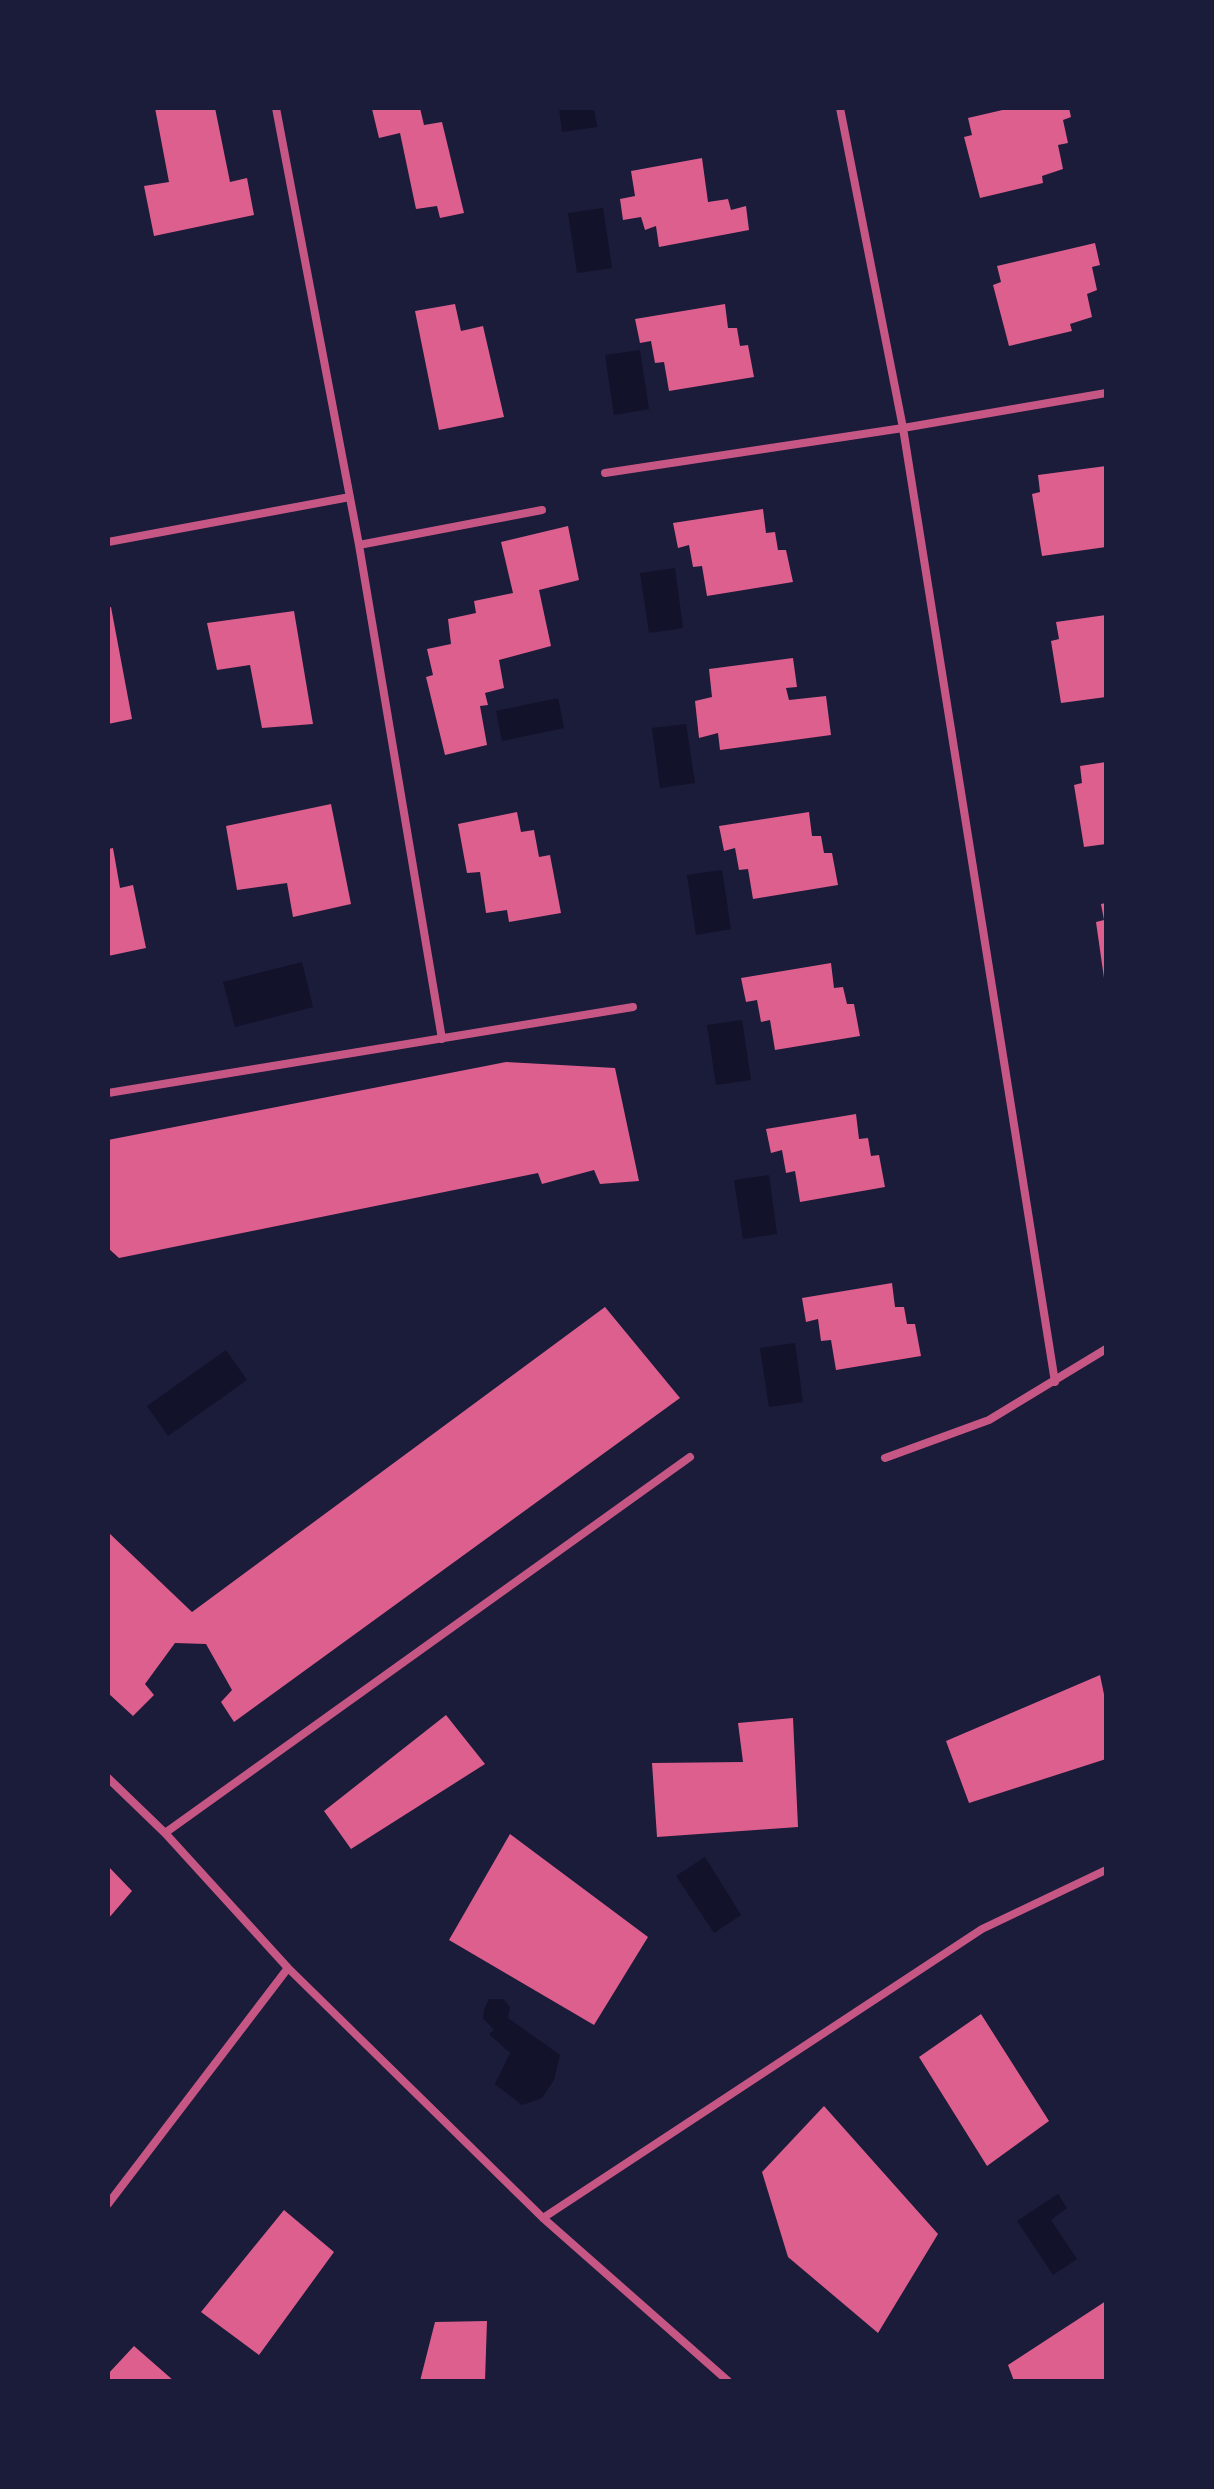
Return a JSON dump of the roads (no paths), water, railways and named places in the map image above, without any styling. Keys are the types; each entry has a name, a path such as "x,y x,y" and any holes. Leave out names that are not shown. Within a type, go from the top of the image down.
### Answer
{"street":[{"path":"276,108 359,545 442,1039"},
{"path":"840,108 903,428 1055,1382"},
{"path":"605,473 903,428 1106,393"},
{"path":"108,542 350,497"},
{"path":"359,545 542,510"},
{"path":"108,1093 633,1007"},
{"path":"885,1458 989,1420 1106,1349"},
{"path":"165,1833 690,1457"},
{"path":"108,1778 165,1833 288,1968 543,2218 728,2381"},
{"path":"543,2218 982,1929 1106,1870"},
{"path":"108,2204 288,1968"}]}
